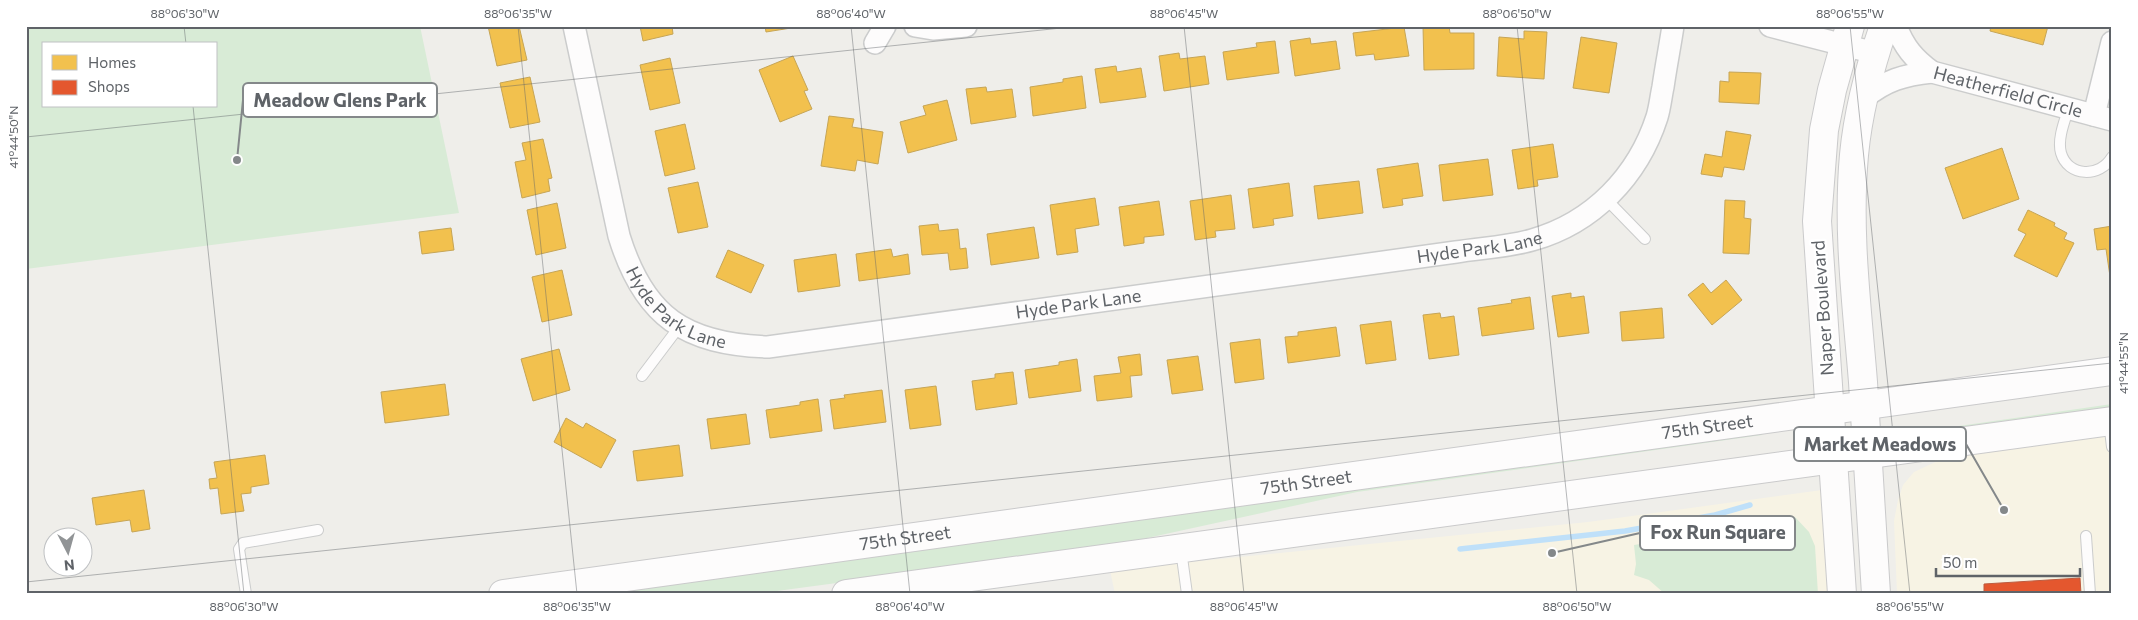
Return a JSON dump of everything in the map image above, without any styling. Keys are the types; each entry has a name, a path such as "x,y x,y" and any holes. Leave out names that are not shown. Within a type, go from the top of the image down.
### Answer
{"main road":[{"name":"Naper Boulevard","path":"1876,594 1865,405 1852,251 1854,154 1864,98 1884,26"},
{"name":"Naper Boulevard","path":"1842,594 1817,221 1824,130 1832,90 1847,36"},
{"name":"75th Street","path":"502,594 2112,371"},
{"path":"846,594 1867,454 2111,430"}],"street":[{"name":"Hyde Park Lane","path":"574,26 618,236 627,264 652,304 679,327 712,341 738,346 795,344 1530,241 1548,235 1584,216 1607,200 1624,181 1643,152 1658,115 1674,26"},
{"path":"914,26 933,29 966,26"},
{"path":"1770,26 1847,36 1875,53"},
{"name":"Heatherfield Circle","path":"1896,26 1907,51 1932,72 2103,117"},
{"path":"2103,117 2112,42"},
{"path":"1864,98 1887,81 1932,72"}],"lane":[{"path":"2069,107 2060,143 2060,152 2064,161 2076,170 2090,172 2104,167 2112,158"},
{"path":"1607,200 1645,239"},
{"path":"642,376 679,327"},
{"path":"246,594 239,548 243,543 318,530"},
{"path":"2086,536 2090,594"},
{"path":"1180,549 1187,594"}],"shaded area":[{"path":"2112,434 2112,594 1897,594 1894,521 1903,485 1914,472 1944,458"},
{"path":"1822,490 1828,594 1115,594 1110,570 1588,522"}],"green space":[{"path":"26,26 420,26 459,213 26,269"},
{"path":"2112,404 2112,410 1931,435 1931,430"},
{"path":"1763,433 1762,435 1357,492 1106,547 755,594 592,594"},
{"path":"1795,517 1809,532 1815,546 1818,594 1665,594 1649,580 1634,575 1636,564 1634,545 1785,522"}],"building: Homes":[{"path":"488,26 519,26 527,60 497,66"},
{"path":"640,26 672,26 673,34 643,41"},
{"path":"765,26 791,26 791,28 766,32"},
{"path":"1423,26 1449,26 1450,33 1474,33 1474,69 1424,70"},
{"path":"1991,26 2048,26 2043,45 1990,31"},
{"path":"1404,27 1409,56 1375,60 1374,54 1356,56 1353,33"},
{"path":"1524,31 1547,32 1544,79 1497,76 1499,37 1524,39"},
{"path":"1581,37 1617,43 1609,93 1573,88"},
{"path":"1310,38 1311,44 1336,41 1340,69 1295,76 1290,41"},
{"path":"1275,41 1279,73 1227,80 1223,52 1257,47 1256,43"},
{"path":"1179,53 1180,59 1205,56 1209,84 1164,91 1159,56"},
{"path":"793,56 808,90 804,91 812,109 780,122 759,70"},
{"path":"670,58 680,103 650,110 640,65"},
{"path":"1116,66 1117,72 1141,68 1146,97 1100,103 1095,69"},
{"path":"1729,72 1761,73 1759,104 1719,102 1720,81 1729,82"},
{"path":"1082,76 1086,108 1033,116 1030,87 1063,82 1063,79"},
{"path":"530,77 540,122 510,128 500,83"},
{"path":"986,87 987,92 1012,89 1016,117 971,124 966,89"},
{"path":"947,100 957,140 908,153 900,122 926,115 923,106"},
{"path":"829,116 854,119 852,127 883,132 878,164 857,160 855,171 821,166"},
{"path":"685,124 695,169 665,176 655,131"},
{"path":"1726,131 1751,135 1744,170 1724,167 1722,177 1701,174 1705,154 1722,157"},
{"path":"543,139 552,178 548,179 550,191 522,198 515,162 526,160 522,143"},
{"path":"1553,144 1558,177 1537,180 1538,186 1518,189 1512,150"},
{"path":"2002,148 2019,199 1963,219 1945,168"},
{"path":"1488,159 1493,195 1443,201 1439,165"},
{"path":"1418,163 1423,196 1402,199 1403,205 1383,208 1377,169"},
{"path":"1359,181 1363,213 1318,219 1314,186"},
{"path":"698,182 708,227 678,233 668,188"},
{"path":"1289,183 1293,216 1273,219 1274,225 1253,228 1248,189"},
{"path":"1231,195 1235,229 1215,231 1216,237 1195,240 1190,201"},
{"path":"1095,198 1099,225 1075,229 1078,252 1057,255 1050,205"},
{"path":"1725,200 1745,201 1744,218 1751,219 1749,254 1723,253"},
{"path":"1159,201 1164,235 1144,237 1144,243 1124,246 1119,207"},
{"path":"557,203 566,248 536,255 527,210"},
{"path":"2028,210 2055,223 2054,226 2067,233 2064,239 2074,243 2057,277 2014,256 2026,234 2018,230"},
{"path":"938,224 939,231 958,229 960,249 966,248 968,268 950,270 948,253 922,255 919,226"},
{"path":"2112,226 2112,290 2106,249 2097,250 2094,229"},
{"path":"1034,227 1039,258 991,265 987,234"},
{"path":"451,228 454,250 422,254 419,232"},
{"path":"891,249 893,257 908,254 910,274 859,281 856,254"},
{"path":"728,250 764,265 751,293 716,277"},
{"path":"836,254 840,286 798,292 794,260"},
{"path":"562,270 572,315 542,322 532,277"},
{"path":"1726,280 1742,300 1712,325 1688,295 1703,283 1711,293"},
{"path":"1571,293 1571,298 1584,296 1589,333 1558,337 1552,296"},
{"path":"1530,297 1534,329 1482,336 1478,308 1512,303 1511,300"},
{"path":"1662,308 1664,338 1622,341 1620,312"},
{"path":"1440,313 1441,318 1454,316 1459,355 1429,359 1423,315"},
{"path":"1391,321 1396,360 1366,364 1360,325"},
{"path":"1336,327 1340,356 1288,363 1285,337 1298,336 1298,332"},
{"path":"1260,339 1264,379 1235,383 1230,343"},
{"path":"559,349 570,390 533,401 521,359"},
{"path":"1140,354 1142,375 1130,376 1132,397 1097,401 1094,376 1121,373 1118,357"},
{"path":"1198,356 1203,390 1172,394 1167,360"},
{"path":"1077,359 1081,391 1029,398 1025,370 1059,365 1059,362"},
{"path":"1013,372 1017,404 976,410 972,381 995,378 995,374"},
{"path":"445,384 449,415 385,423 381,392"},
{"path":"936,386 941,425 910,429 905,390"},
{"path":"882,390 886,422 834,429 830,400 845,398 844,395"},
{"path":"818,399 822,431 770,438 766,410 800,405 800,402"},
{"path":"746,414 750,444 711,449 707,419"},
{"path":"566,418 583,428 586,423 616,440 601,468 554,442"},
{"path":"679,445 683,476 637,481 633,451"},
{"path":"265,455 269,484 251,487 251,493 241,494 244,511 221,514 218,488 210,489 209,479 217,478 214,462"},
{"path":"144,490 150,529 132,532 130,520 96,525 92,498"}],"building: Shops":[{"path":"2080,578 2081,594 1984,594 1984,584"}],"waterway":[{"path":"1460,549 1625,531 1715,515 1750,505"}],"place":[{"name":"Meadow Glens Park","path":"237,160"},
{"name":"Market Meadows","path":"2004,510"},
{"name":"Fox Run Square","path":"1552,553"}]}
